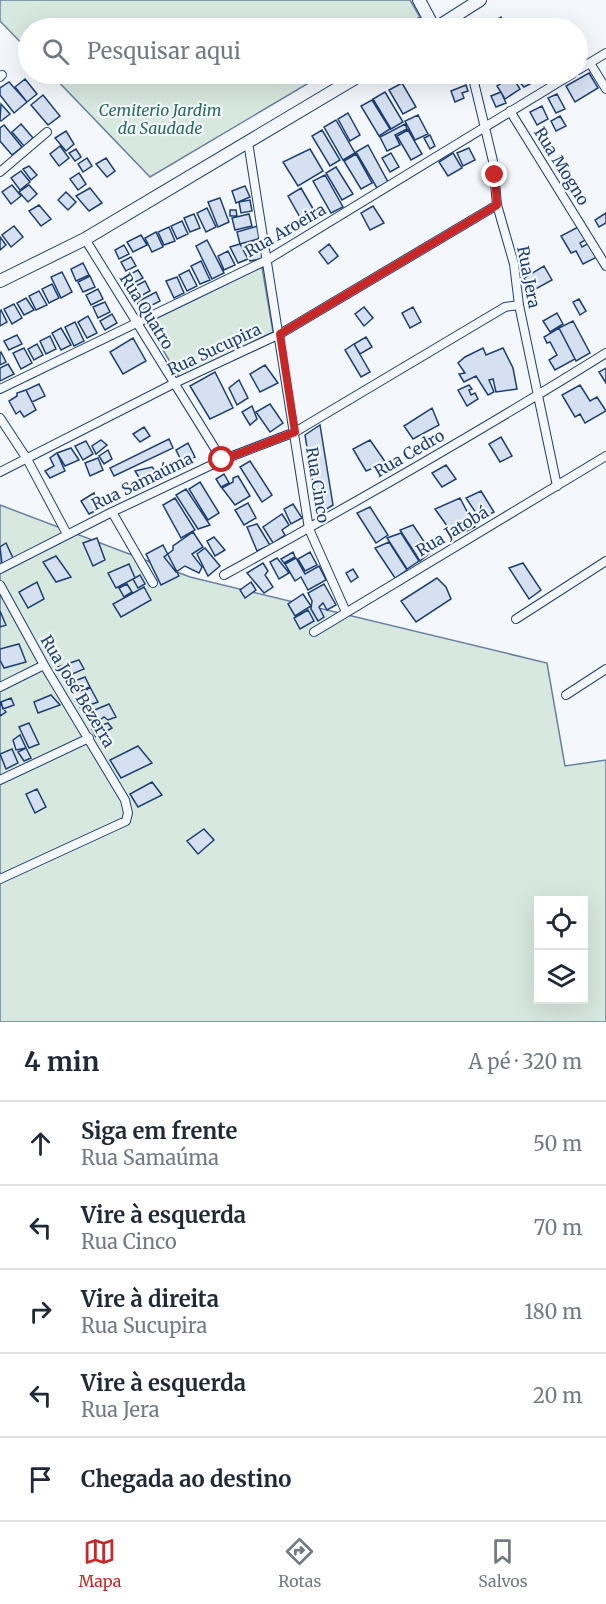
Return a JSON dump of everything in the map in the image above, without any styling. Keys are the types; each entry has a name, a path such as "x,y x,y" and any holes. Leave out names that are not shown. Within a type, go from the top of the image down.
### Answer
{"street":[{"path":"419,0 429,18"},
{"path":"451,18 480,0"},
{"path":"457,14 458,18"},
{"path":"606,53 590,63 606,89"},
{"path":"0,281 85,239 345,84"},
{"name":"Rua Jera","path":"474,84 494,168 497,205 514,264 519,305 557,486"},
{"name":"Rua Aroeira","path":"0,389 267,260 555,84"},
{"name":"Rua Mogno","path":"510,111 606,266"},
{"path":"0,172 47,132"},
{"name":"Rua Cinco","path":"248,142 309,529 346,612"},
{"name":"Rua Sucupira","path":"0,472 175,383 280,334 497,205"},
{"name":"Rua Quatro","path":"85,239 222,460"},
{"name":"Rua Samaúma","path":"0,569 67,534 222,460 295,432 505,308 519,305"},
{"name":"Rua Cedro","path":"224,575 309,529 539,395 606,353"},
{"path":"0,418 27,459 67,534"},
{"name":"Rua Jatobá","path":"314,632 606,456"},
{"path":"112,512 153,583"},
{"path":"516,619 606,561"},
{"name":"Rua José Bezerra","path":"0,585 44,665 125,800 128,813 126,821 0,879"},
{"path":"0,687 44,665"},
{"path":"566,695 606,669"},
{"path":"0,780 89,738"}],"green space":[{"path":"0,0 410,0 420,17 18,18 18,40 0,21"},
{"name":"Cemiterio Jardim da Saudade","path":"61,84 307,84 150,177"},
{"path":"262,267 273,332 179,377 147,323"},
{"path":"0,505 190,577 547,663 565,766 606,760 606,1022 0,1022"}],"building":[{"path":"588,74 598,88 575,102 566,86 588,84"},
{"path":"9,82 27,102 14,113 0,95 0,88"},
{"path":"19,84 29,84 37,94 27,102 15,87"},
{"path":"403,84 416,107 403,114 389,90"},
{"path":"517,84 520,89 505,99 497,86"},
{"path":"466,85 468,91 462,93 464,98 455,102 451,91"},
{"path":"385,92 403,122 391,129 373,99"},
{"path":"501,92 506,103 496,107 491,96"},
{"path":"557,94 565,109 556,113 548,98"},
{"path":"43,95 60,116 48,125 31,105"},
{"path":"372,100 390,129 379,136 361,106"},
{"path":"1,104 10,114 1,121 0,120"},
{"path":"542,106 548,119 537,125 530,112"},
{"path":"348,113 360,135 350,141 338,119"},
{"path":"418,115 428,134 415,140 405,121"},
{"path":"560,116 566,126 556,131 551,121"},
{"path":"336,120 355,153 343,160 324,127"},
{"path":"21,124 33,138 24,146 12,132"},
{"path":"405,124 407,129 395,135 400,145 387,151 380,137"},
{"path":"4,125 22,147 12,155 0,141 0,128"},
{"path":"322,130 340,160 330,166 312,136"},
{"path":"408,130 422,154 411,160 397,136"},
{"path":"66,131 74,144 66,151 55,138"},
{"path":"430,135 435,146 430,149 424,138"},
{"path":"368,145 388,182 377,188 356,152"},
{"path":"60,146 69,158 59,166 50,154"},
{"path":"469,148 475,160 463,166 457,153"},
{"path":"76,149 81,157 75,161 69,153"},
{"path":"310,149 323,171 298,186 283,162"},
{"path":"391,153 399,167 390,172 382,158"},
{"path":"453,153 462,168 448,176 439,162"},
{"path":"356,154 372,183 361,189 344,161"},
{"path":"87,158 92,166 83,172 78,164"},
{"path":"106,158 115,171 107,177 96,164"},
{"path":"29,166 37,175 31,180 23,169"},
{"path":"336,167 353,194 342,200 326,173"},
{"path":"21,171 30,182 20,190 11,178"},
{"path":"79,173 86,184 78,190 70,179"},
{"path":"325,175 343,207 331,213 313,181"},
{"path":"12,185 21,196 11,204 2,192"},
{"path":"29,185 37,194 28,202 19,192"},
{"path":"245,186 250,197 236,203 232,191"},
{"path":"90,188 102,203 89,211 76,196"},
{"path":"301,188 319,219 305,226 288,196"},
{"path":"66,192 76,202 68,210 58,200"},
{"path":"220,198 229,222 218,227 208,202"},
{"path":"250,200 252,211 241,213 239,202"},
{"path":"39,205 51,219 41,226 29,211"},
{"path":"373,206 384,223 370,230 361,213"},
{"path":"207,208 216,227 206,232 197,213"},
{"path":"230,210 236,210 237,216 230,216"},
{"path":"606,213 606,223 599,227 595,220"},
{"path":"194,214 200,228 190,232 184,218"},
{"path":"249,214 252,226 235,230 232,218"},
{"path":"182,221 188,234 177,239 171,226"},
{"path":"14,226 23,237 11,247 2,235"},
{"path":"258,226 261,238 240,244 237,232"},
{"path":"580,226 587,239 580,243 582,247 589,243 597,257 583,264 576,251 571,253 561,236"},
{"path":"169,227 175,241 164,245 158,232"},
{"path":"156,232 163,247 152,252 145,238"},
{"path":"141,235 147,245 133,252 127,242"},
{"path":"0,237 6,245 0,250"},
{"path":"207,240 224,273 212,279 196,246"},
{"path":"260,241 264,258 250,261 246,244"},
{"path":"240,244 248,259 238,263 230,247"},
{"path":"329,244 338,256 328,264 319,252"},
{"path":"124,245 129,254 119,259 115,250"},
{"path":"228,251 235,265 224,270 218,256"},
{"path":"131,257 136,266 126,271 121,262"},
{"path":"201,261 210,280 200,284 191,266"},
{"path":"83,263 89,275 76,281 71,269"},
{"path":"544,266 552,280 532,291 524,278"},
{"path":"138,270 143,278 130,285 125,277"},
{"path":"189,270 197,286 187,291 179,275"},
{"path":"62,272 72,292 61,298 51,277"},
{"path":"90,276 95,287 83,292 78,282"},
{"path":"177,277 184,293 174,298 166,281"},
{"path":"145,281 150,291 135,299 130,289"},
{"path":"52,284 59,298 49,303 42,289"},
{"path":"98,289 103,299 91,305 86,295"},
{"path":"39,291 47,305 36,310 29,296"},
{"path":"156,292 160,301 141,311 137,302"},
{"path":"26,298 34,310 24,315 17,303"},
{"path":"579,299 586,311 580,315 573,302"},
{"path":"105,302 110,312 98,318 93,307"},
{"path":"14,304 22,318 12,324 4,309"},
{"path":"364,307 373,318 364,326 355,314"},
{"path":"413,307 421,322 410,328 402,313"},
{"path":"0,311 7,322 0,326"},
{"path":"557,313 563,324 550,332 543,321"},
{"path":"112,314 117,323 105,330 100,321"},
{"path":"88,316 97,333 87,338 78,322"},
{"path":"573,321 590,353 576,361 559,328"},
{"path":"75,322 84,341 74,346 65,327"},
{"path":"61,328 71,345 61,350 52,333"},
{"path":"559,328 575,359 555,370 549,360 557,355 550,342 547,343 544,337"},
{"path":"17,335 22,344 9,350 4,341"},
{"path":"50,336 56,349 46,354 40,341"},
{"path":"366,337 372,347 360,354 354,344"},
{"path":"133,338 146,361 123,374 110,352"},
{"path":"37,344 43,355 34,360 28,349"},
{"path":"354,344 370,372 361,377 345,350"},
{"path":"24,348 32,363 21,369 13,353"},
{"path":"483,348 486,355 503,348 513,368 517,389 496,392 493,379 489,380 494,392 488,395 476,376 464,382 459,374 465,373 458,363"},
{"path":"0,353 6,362 0,365"},
{"path":"8,364 14,374 0,381 0,368"},
{"path":"265,365 278,383 260,392 250,374"},
{"path":"606,368 606,383 599,372"},
{"path":"215,372 233,408 210,419 190,386"},
{"path":"239,380 248,398 237,405 229,388"},
{"path":"39,384 45,396 32,402 26,390"},
{"path":"469,385 472,389 469,390 471,395 475,393 478,399 467,406 458,390"},
{"path":"580,385 590,401 597,397 606,411 585,423 580,414 575,417 562,395"},
{"path":"26,390 36,410 24,417 20,411 16,414 9,401 17,396 17,393"},
{"path":"270,404 283,423 270,432 256,412"},
{"path":"252,406 257,419 250,425 242,412"},
{"path":"432,408 439,425 413,439 404,426"},
{"path":"320,425 333,505 318,514 305,435"},
{"path":"144,427 150,436 140,442 133,434"},
{"path":"501,437 512,456 500,462 489,444"},
{"path":"169,439 173,448 114,476 110,468"},
{"path":"101,440 107,445 96,454 92,446"},
{"path":"370,440 386,463 366,471 353,449"},
{"path":"86,441 93,454 83,460 75,446"},
{"path":"188,443 195,457 182,462 176,450"},
{"path":"71,448 79,460 65,466 57,453"},
{"path":"108,450 112,459 104,464 99,456"},
{"path":"57,453 65,471 50,478 45,471 54,466 50,458"},
{"path":"98,458 103,470 90,476 85,463"},
{"path":"250,461 272,495 262,502 240,467"},
{"path":"446,465 456,479 442,487 432,473"},
{"path":"152,467 162,479 143,484 135,471"},
{"path":"224,474 229,483 221,487 216,479"},
{"path":"238,476 250,496 235,505 222,488"},
{"path":"200,482 219,513 208,520 189,489"},
{"path":"186,489 210,525 198,529 176,495"},
{"path":"481,491 494,512 480,519 466,498"},
{"path":"94,493 99,509 89,514 81,501"},
{"path":"175,498 195,530 181,538 163,505"},
{"path":"460,498 475,527 455,537 435,509"},
{"path":"248,503 256,518 244,525 235,510"},
{"path":"293,504 302,518 291,524 284,509"},
{"path":"370,507 388,535 376,543 357,513"},
{"path":"282,514 289,525 282,530 285,535 273,543 263,527"},
{"path":"257,524 270,545 257,551 247,527"},
{"path":"413,525 431,552 420,561 400,530"},
{"path":"193,532 203,547 192,554 202,567 199,573 185,566 176,572 164,557 173,550 173,546"},
{"path":"401,533 419,561 407,569 387,538"},
{"path":"214,537 225,550 215,556 207,541"},
{"path":"97,538 105,560 93,566 83,543"},
{"path":"389,542 407,570 395,578 375,548"},
{"path":"6,543 13,558 2,564 0,547"},
{"path":"163,545 179,576 161,585 146,554"},
{"path":"205,548 220,566 208,576 197,554"},
{"path":"293,552 295,557 284,563 281,559"},
{"path":"310,552 317,565 305,571 298,559"},
{"path":"56,556 71,577 56,582 43,562"},
{"path":"277,558 289,573 279,579 270,562"},
{"path":"296,558 305,574 319,566 326,580 308,590 301,577 295,581 285,564"},
{"path":"263,563 268,571 265,575 273,587 264,593 247,573"},
{"path":"523,563 541,590 529,599 509,568"},
{"path":"129,564 135,578 116,588 108,573"},
{"path":"353,569 358,577 351,582 346,573"},
{"path":"140,575 145,584 138,588 133,579"},
{"path":"437,578 446,587 451,599 416,622 401,601"},
{"path":"37,582 44,599 28,608 19,592"},
{"path":"251,582 256,590 245,598 240,590"},
{"path":"127,584 132,592 124,597 119,588"},
{"path":"324,584 336,605 327,610 323,603 319,607 324,617 318,621 311,609 312,601 308,593"},
{"path":"144,587 151,600 121,617 113,604"},
{"path":"303,594 311,606 295,616 288,604"},
{"path":"308,610 314,621 300,629 294,618"},
{"path":"0,611 6,625 0,627"},
{"path":"19,644 26,662 4,668 0,660 0,649"},
{"path":"79,660 84,669 63,678 58,667"},
{"path":"85,677 90,687 73,694 67,684"},
{"path":"90,687 98,702 81,708 75,701"},
{"path":"51,695 60,705 38,713 34,702"},
{"path":"11,698 14,705 3,709 1,702"},
{"path":"0,703 6,712 0,716"},
{"path":"109,704 116,717 108,720 104,717 95,724 90,712"},
{"path":"29,723 39,744 29,748 19,727"},
{"path":"108,723 112,728 96,737 92,729"},
{"path":"20,735 26,748 16,750 13,740"},
{"path":"138,746 152,763 121,778 110,760"},
{"path":"26,748 31,758 24,761 18,752"},
{"path":"12,749 18,763 6,769 0,754"},
{"path":"152,782 162,795 138,807 130,794"},
{"path":"37,789 46,807 35,813 26,794"},
{"path":"204,829 214,840 198,854 187,841"}],"route":[{"path":"222,460 295,432 280,334 497,205 495,175"}]}
